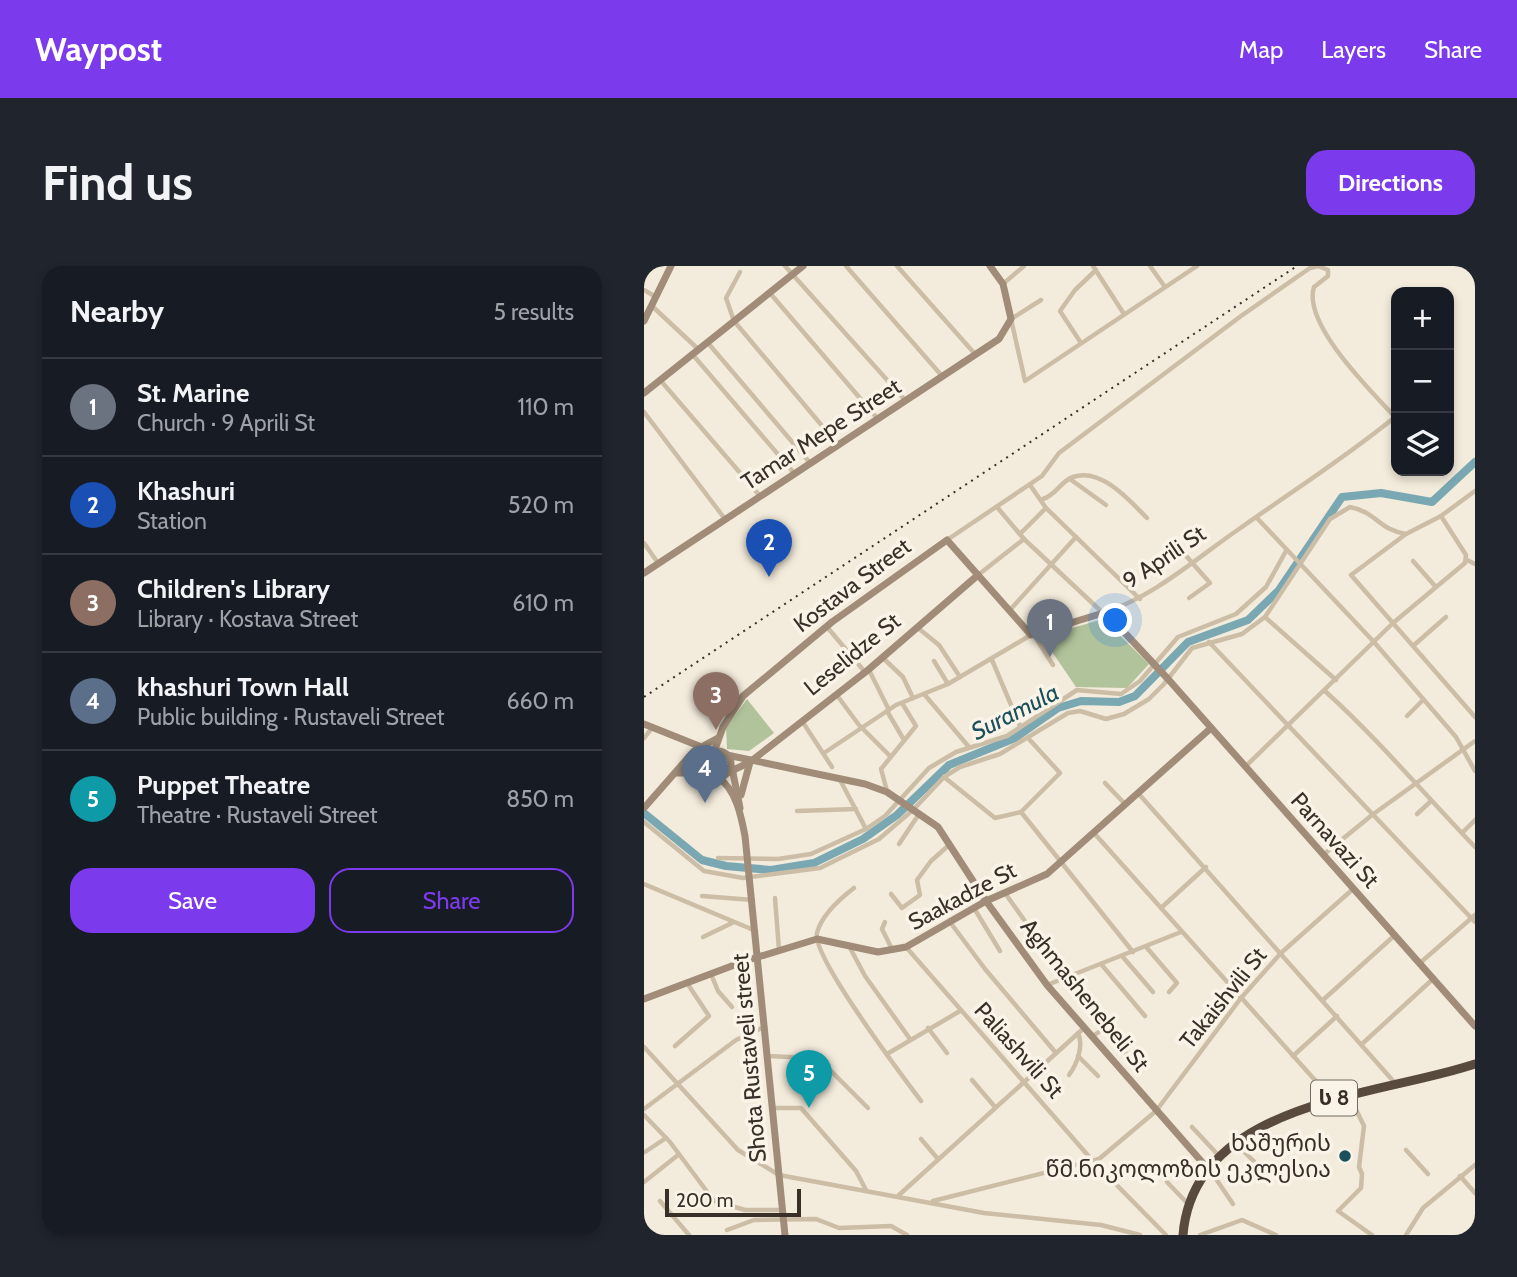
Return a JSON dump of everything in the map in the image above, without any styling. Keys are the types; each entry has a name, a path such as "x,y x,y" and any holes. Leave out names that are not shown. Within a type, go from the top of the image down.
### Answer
{"highway":[{"name":"ს 8","path":"1183,1235 1190,1206 1209,1170 1237,1144 1276,1121 1331,1098 1397,1085 1475,1064"}],"street":[{"path":"644,321 671,266"},
{"path":"785,266 906,401"},
{"path":"644,393 803,266"},
{"path":"846,266 944,377"},
{"path":"897,266 975,355"},
{"path":"990,266 1003,284 1025,381 1197,266"},
{"path":"1003,284 1024,266"},
{"path":"1150,266 1165,287"},
{"name":"Kostava Street","path":"714,752 718,738 743,696 827,626 947,540 1030,485 1047,472 1059,453 1129,399 1241,316 1318,266 1328,271 1328,276 1314,287 1312,295 1318,316 1341,357 1392,413"},
{"path":"1081,343 1059,311 1094,268 1124,314"},
{"path":"740,272 726,298 734,321 840,446"},
{"path":"644,290 657,297"},
{"path":"768,292 879,421"},
{"path":"1011,319 1041,300"},
{"path":"652,306 695,352 795,475"},
{"name":"Tamar Mepe Street","path":"644,573 944,377 1004,333 1011,319"},
{"path":"707,342 812,464"},
{"path":"661,381 760,497"},
{"path":"644,412 725,519"},
{"name":"9 Aprili St","path":"824,753 902,703 948,684 1032,635 1140,599 1344,458 1391,421"},
{"path":"1042,499 1053,496 1070,478 1078,476 1110,483 1147,518"},
{"path":"1070,478 1106,505"},
{"path":"1030,485 1046,508 1140,599"},
{"path":"1475,491 1441,516 1406,534 1350,575 1475,717"},
{"path":"997,507 1024,539 1155,665"},
{"path":"644,822 704,871 750,877 820,869 879,839 915,810 944,777 960,767 1000,754 1068,713 1080,711 1106,719 1124,714 1149,699 1188,652 1209,642 1242,634 1265,617 1330,519 1350,507 1365,510 1390,531 1406,534"},
{"path":"1020,534 1046,508"},
{"path":"1441,516 1467,560 1475,564"},
{"path":"1257,518 1374,642 1463,749 1475,771"},
{"path":"1009,611 1076,537"},
{"path":"978,575 1024,539"},
{"path":"947,540 1032,635 1053,665"},
{"path":"1173,541 1210,585 1189,598"},
{"path":"644,543 659,563"},
{"path":"718,858 778,859 811,854 866,829 885,816 929,768 969,747 1007,736 1077,690 1121,694 1140,681 1188,631 1236,614 1266,587 1288,552"},
{"path":"1245,767 1393,623 1467,560"},
{"path":"1413,561 1435,586"},
{"name":"Leselidze St","path":"730,769 750,762 867,671 978,575"},
{"path":"1265,617 1336,680"},
{"path":"1413,646 1446,617"},
{"path":"827,626 867,671 904,740"},
{"path":"916,626 939,645 960,677"},
{"path":"1209,642 1372,815 1474,918 1420,963"},
{"path":"883,657 903,677 913,698"},
{"path":"992,660 1020,726"},
{"path":"934,662 948,684"},
{"name":"Parnavazi St","path":"1155,665 1475,1026"},
{"path":"1325,691 1475,847"},
{"path":"836,694 863,729 890,756"},
{"path":"924,694 969,747"},
{"path":"1407,716 1423,699"},
{"path":"887,792 880,771 916,726 902,703"},
{"path":"801,720 832,766"},
{"path":"644,724 689,742 698,749 727,755 740,799"},
{"path":"644,738 653,727"},
{"name":"Saakadze St","path":"644,999 758,957 817,939 848,943 878,952 906,947 986,901 1047,874 1211,728"},
{"path":"646,806 698,749 718,738"},
{"path":"944,777 995,818 1021,812 1060,773 1028,738"},
{"path":"1323,855 1372,815 1475,741"},
{"path":"698,749 707,770 730,789 740,812"},
{"path":"707,770 706,758 714,752"},
{"name":"Aghmashenebeli St","path":"727,755 750,762 839,777 887,792 938,827 986,901 1081,1030 1092,1037 1209,1170 1233,1204"},
{"path":"740,812 740,799 750,762"},
{"path":"718,777 730,769"},
{"path":"676,773 707,770"},
{"path":"839,777 866,829"},
{"path":"1105,783 1126,805"},
{"path":"1138,793 1397,1085"},
{"path":"1417,814 1430,802"},
{"path":"797,811 856,809"},
{"path":"899,844 915,810"},
{"name":"Shota Rustaveli street","path":"740,812 754,900 783,1234"},
{"path":"1021,812 1133,952"},
{"path":"1462,833 1475,820"},
{"path":"1094,833 1331,1098"},
{"path":"891,894 902,908 920,895 918,878 950,845"},
{"path":"1161,908 1206,867"},
{"path":"644,884 757,931"},
{"path":"854,887 830,913 817,933 817,939 835,978 920,1101"},
{"name":"Takaishvili St","path":"932,1201 1099,1159 1156,1111 1241,999 1282,953 1353,889"},
{"path":"1005,893 1027,924"},
{"path":"702,895 754,900"},
{"path":"775,898 779,951"},
{"path":"974,908 1000,951"},
{"path":"703,937 733,922"},
{"path":"884,922 882,929 892,950"},
{"path":"950,922 985,969 1056,1053"},
{"path":"1048,985 1147,948 1181,932"},
{"path":"1323,1000 1395,935"},
{"path":"848,943 865,976 910,1039"},
{"name":"Paliashvili St","path":"906,947 1092,1160 1166,1235"},
{"path":"1147,948 1177,984 1170,992"},
{"path":"1049,951 1070,975"},
{"path":"1122,956 1153,992"},
{"path":"1101,964 1145,1016"},
{"path":"711,974 718,991 732,1007"},
{"path":"1362,1044 1434,978"},
{"path":"675,1046 709,1016 687,984"},
{"path":"887,1054 960,1010"},
{"path":"1293,1056 1337,1016"},
{"path":"644,1109 736,1040 764,1027"},
{"path":"928,1028 947,1053"},
{"path":"1092,1037 1102,1028 1106,1030 1129,1057"},
{"path":"898,1196 1081,1030"},
{"path":"1069,1075 1078,1056 1081,1030"},
{"path":"644,1048 738,1150 779,1175 932,1201 984,1213 1101,1224 1140,1235"},
{"path":"768,1056 812,1058 823,1063 869,1108"},
{"path":"1078,1056 1098,1076"},
{"path":"972,1080 995,1107"},
{"path":"1348,1094 1364,1126 1359,1167 1362,1174 1361,1188 1338,1211 1372,1235"},
{"path":"773,1108 802,1108 856,1171 866,1191"},
{"path":"644,1115 666,1138 714,1201 746,1210 816,1219 850,1228 891,1226 907,1235"},
{"path":"1192,1127 1221,1157"},
{"path":"645,1153 666,1138"},
{"path":"921,1139 939,1159"},
{"path":"1237,1144 1265,1172"},
{"path":"1406,1150 1428,1174"},
{"path":"644,1182 678,1155"},
{"path":"1406,1235 1423,1208 1475,1165"},
{"path":"1460,1176 1475,1193"},
{"path":"1167,1182 1190,1206"},
{"path":"660,1201 689,1235"},
{"path":"727,1230 754,1220 783,1215"},
{"path":"1200,1235 1242,1220 1276,1235"}],"green space":[{"path":"1103,619 1149,664 1127,688 1076,687 1042,637"},
{"path":"747,699 774,733 749,751 727,749 726,728"},
{"path":"714,756 720,756 725,764 723,770 714,772 709,767 709,761"}],"waterway":[{"name":"Suramula","path":"644,813 702,860 726,866 771,870 814,863 863,839 897,815 949,765 1015,738 1058,708 1081,701 1119,702 1135,696 1188,642 1248,620 1279,590 1342,497 1381,493 1432,502 1475,462"}],"railway":[{"path":"644,697 1297,266"}],"place":[{"name":"Khashuri","path":"769,577"},
{"name":"St. Marine","path":"1050,657"},
{"name":"Children's Library","path":"716,730"},
{"name":"khashuri Town Hall","path":"705,803"},
{"name":"Puppet Theatre","path":"809,1108"},
{"name":"ხაშურის წმ.ნიკოლოზის ეკლესია","path":"1345,1156"}]}
